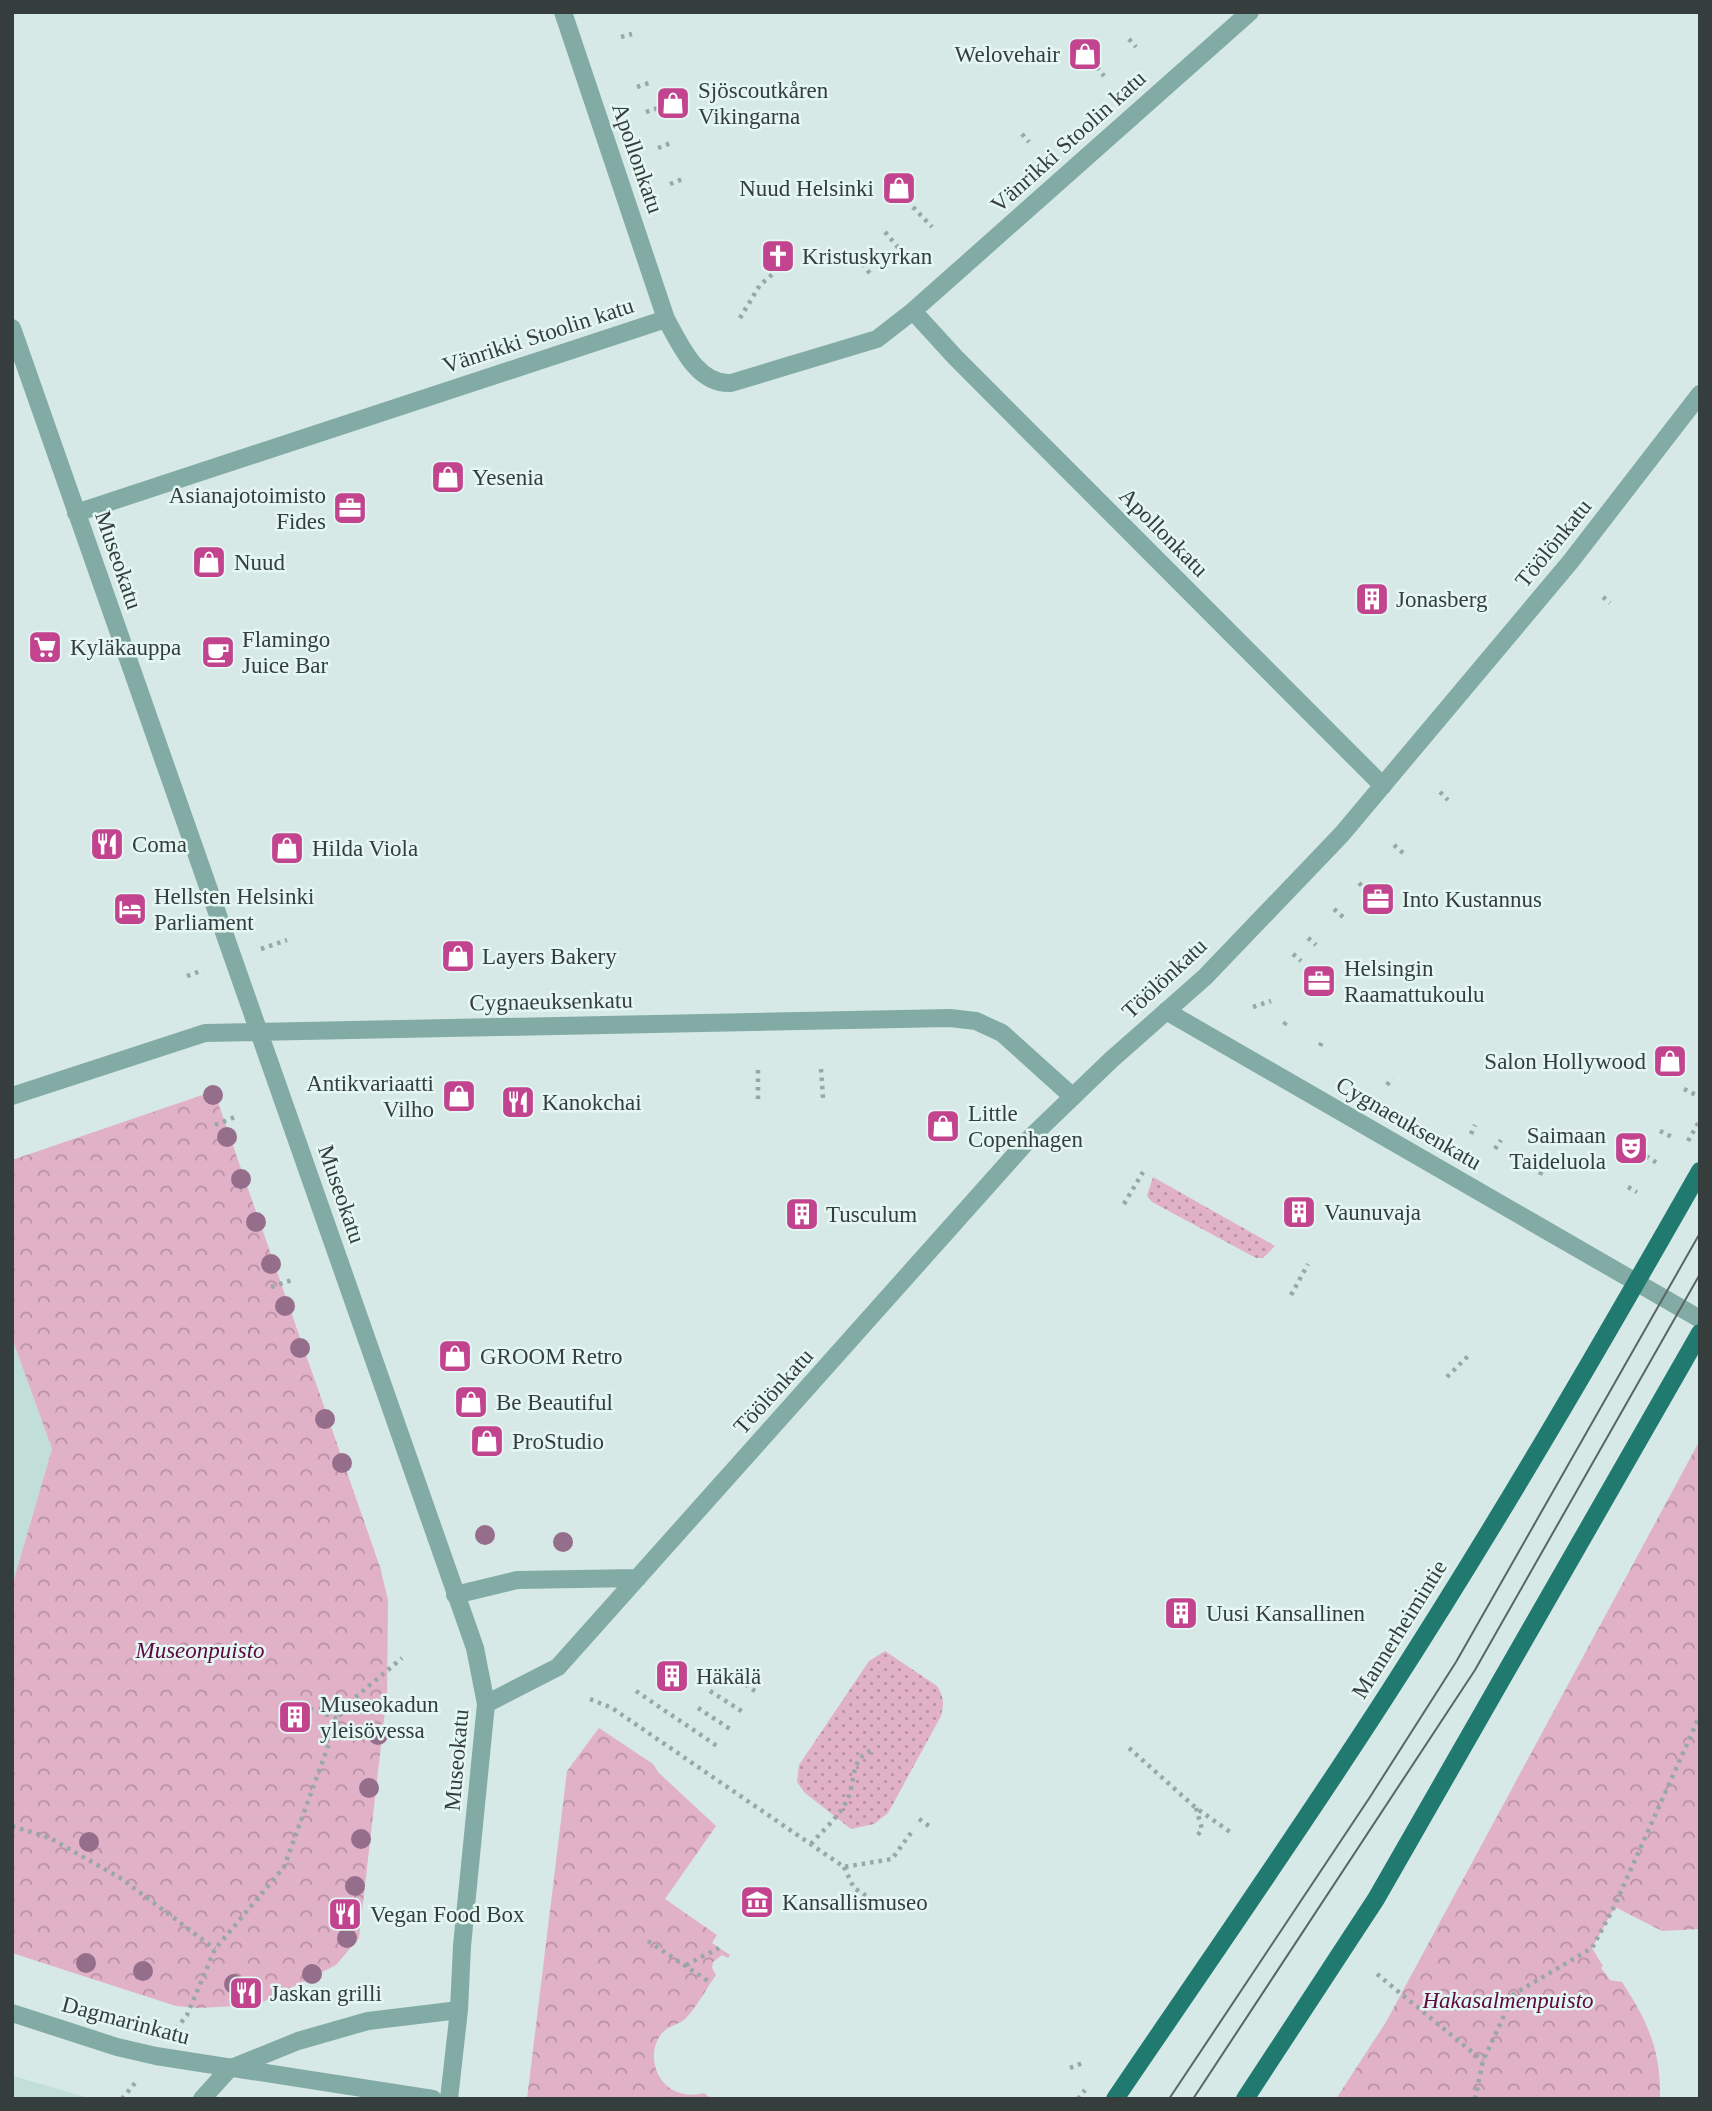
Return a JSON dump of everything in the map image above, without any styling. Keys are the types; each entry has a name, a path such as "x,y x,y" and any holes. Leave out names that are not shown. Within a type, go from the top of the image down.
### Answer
{"main road":[{"name":"Mannerheimintie","path":"1115,2099 1392,1688 1505,1506 1700,1171"},
{"path":"1245,2099 1376,1899 1700,1333"}],"street":[{"name":"Apollonkatu","path":"563,12 666,319"},
{"name":"Vänrikki Stoolin katu","path":"76,513 666,319 698,370 719,384 731,383 877,339 913,311 1250,12"},
{"name":"Apollonkatu","path":"913,311 954,357 1383,786"},
{"name":"Museokatu","path":"12,328 475,1648 486,1704 449,2099"},
{"name":"Töölönkatu","path":"486,1704 558,1667 1031,1138 1205,977 1342,834 1571,561 1700,394"},
{"name":"Cygnaeuksenkatu","path":"1167,1011 1700,1319"},
{"name":"Cygnaeuksenkatu","path":"12,1096 205,1032 950,1018 976,1021 1002,1033 1073,1097"},
{"path":"455,1595 517,1580 638,1578"},
{"path":"202,2099 229,2069 298,2041 368,2021 459,2010"},
{"name":"Dagmarinkatu","path":"12,2013 117,2047 156,2056 433,2099"}],"path":[{"path":"621,37 632,34"},
{"path":"1129,39 1136,47"},
{"path":"1097,67 1104,76"},
{"path":"638,87 649,83"},
{"path":"646,113 658,108"},
{"path":"1022,134 1029,142"},
{"path":"658,148 671,143"},
{"path":"670,184 683,179"},
{"path":"914,207 932,227"},
{"path":"885,232 902,252"},
{"path":"857,257 872,276"},
{"path":"740,318 760,285 782,266"},
{"path":"1603,597 1610,603"},
{"path":"1440,792 1448,800"},
{"path":"1394,845 1403,853"},
{"path":"1359,883 1367,891"},
{"path":"1334,909 1343,917"},
{"path":"1308,938 1316,945"},
{"path":"1293,954 1301,961"},
{"path":"1253,1007 1271,1001"},
{"path":"1284,1025 1288,1019"},
{"path":"1320,1046 1323,1039"},
{"path":"821,1069 823,1098"},
{"path":"758,1070 758,1100"},
{"path":"1387,1085 1392,1078"},
{"path":"1684,1089 1696,1095"},
{"path":"215,1125 236,1117"},
{"path":"1471,1134 1475,1125"},
{"path":"1660,1131 1672,1137"},
{"path":"1495,1149 1501,1140"},
{"path":"1646,1156 1657,1163"},
{"path":"1530,1169 1536,1160"},
{"path":"1540,1175 1545,1165"},
{"path":"1124,1204 1143,1172"},
{"path":"1629,1187 1637,1192"},
{"path":"1292,1295 1308,1264"},
{"path":"271,1287 292,1280"},
{"path":"1447,1377 1468,1356"},
{"path":"122,2099 187,2015 215,1949 284,1867 345,1706 402,1658"},
{"path":"724,1670 758,1693"},
{"path":"637,1688 717,1746"},
{"path":"710,1690 743,1712"},
{"path":"590,1699 612,1708 844,1867 854,1888 879,1905"},
{"path":"304,1711 306,1707 338,1719"},
{"path":"698,1708 730,1729"},
{"path":"1475,2099 1482,2062 1514,1994 1592,1948 1614,1907 1700,1715"},
{"path":"1129,1748 1196,1808 1233,1834"},
{"path":"811,1844 847,1801 857,1760 874,1749"},
{"path":"1196,1808 1202,1829 1197,1836"},
{"path":"919,1819 932,1828"},
{"path":"12,1826 50,1838 122,1879 215,1949"},
{"path":"844,1867 892,1859 913,1830"},
{"path":"648,1941 711,1983"},
{"path":"685,1966 719,1948"},
{"path":"1377,1974 1482,2062"},
{"path":"1070,2068 1085,2062"}],"shaded area":[{"path":"12,1338 52,1449 12,1586"},
{"path":"12,2076 17,2077 92,2099 12,2099"}],"green space":[{"name":"Museonpuisto","path":"214,1091 380,1567 388,1600 387,1693 359,1938 336,1965 257,2005 199,2008 176,2006 12,1953 12,1586 52,1449 12,1338 12,1160"},
{"path":"1153,1177 1275,1246 1263,1258 1256,1258 1152,1202 1147,1196"},
{"name":"Hakasalmenpuisto","path":"1700,1440 1700,1929 1662,1931 1615,1907 1592,1948 1610,1980 1622,1982 1646,2024 1658,2066 1660,2099 1336,2099 1386,2022"},
{"path":"885,1651 937,1686 942,1697 942,1712 888,1813 874,1824 851,1829 805,1793 797,1782 799,1765 869,1661"},
{"path":"599,1728 653,1764 659,1773 716,1826 665,1899 717,1935 712,1943 730,1955 728,1958 722,1955 713,1962 712,1968 716,1975 685,2019 662,2033 654,2052 657,2072 668,2087 683,2094 704,2093 712,2099 527,2099 567,1771"}],"tram line":[{"path":"1169,2099 1370,1797 1456,1662 1700,1233"},
{"path":"1193,2099 1475,1670 1700,1274"}],"place":[{"name":"Welovehair","path":"1085,54"},
{"name":"Sjöscoutkåren Vikingarna","path":"673,103"},
{"name":"Nuud Helsinki","path":"899,188"},
{"name":"Kristuskyrkan","path":"778,256"},
{"name":"Yesenia","path":"448,477"},
{"name":"Asianajotoimisto Fides","path":"350,508"},
{"name":"Nuud","path":"209,562"},
{"name":"Jonasberg","path":"1372,599"},
{"name":"Kyläkauppa","path":"45,647"},
{"name":"Flamingo Juice Bar","path":"218,652"},
{"name":"Coma","path":"107,844"},
{"name":"Hilda Viola","path":"287,848"},
{"name":"Into Kustannus","path":"1378,899"},
{"name":"Hellsten Helsinki Parliament","path":"130,909"},
{"name":"Layers Bakery","path":"458,956"},
{"name":"Helsingin Raamattukoulu","path":"1319,981"},
{"name":"Salon Hollywood","path":"1670,1061"},
{"name":"Antikvariaatti Vilho","path":"459,1096"},
{"name":"Kanokchai","path":"518,1102"},
{"name":"Little Copenhagen","path":"943,1126"},
{"name":"Saimaan Taideluola","path":"1631,1148"},
{"name":"Vaunuvaja","path":"1299,1212"},
{"name":"Tusculum","path":"802,1214"},
{"name":"GROOM Retro","path":"455,1356"},
{"name":"Be Beautiful","path":"471,1402"},
{"name":"ProStudio","path":"487,1441"},
{"name":"Uusi Kansallinen","path":"1181,1613"},
{"name":"Häkälä","path":"672,1676"},
{"name":"Museokadun yleisövessa","path":"295,1717"},
{"name":"Kansallismuseo","path":"757,1902"},
{"name":"Vegan Food Box","path":"345,1914"},
{"name":"Jaskan grilli","path":"246,1993"}]}
